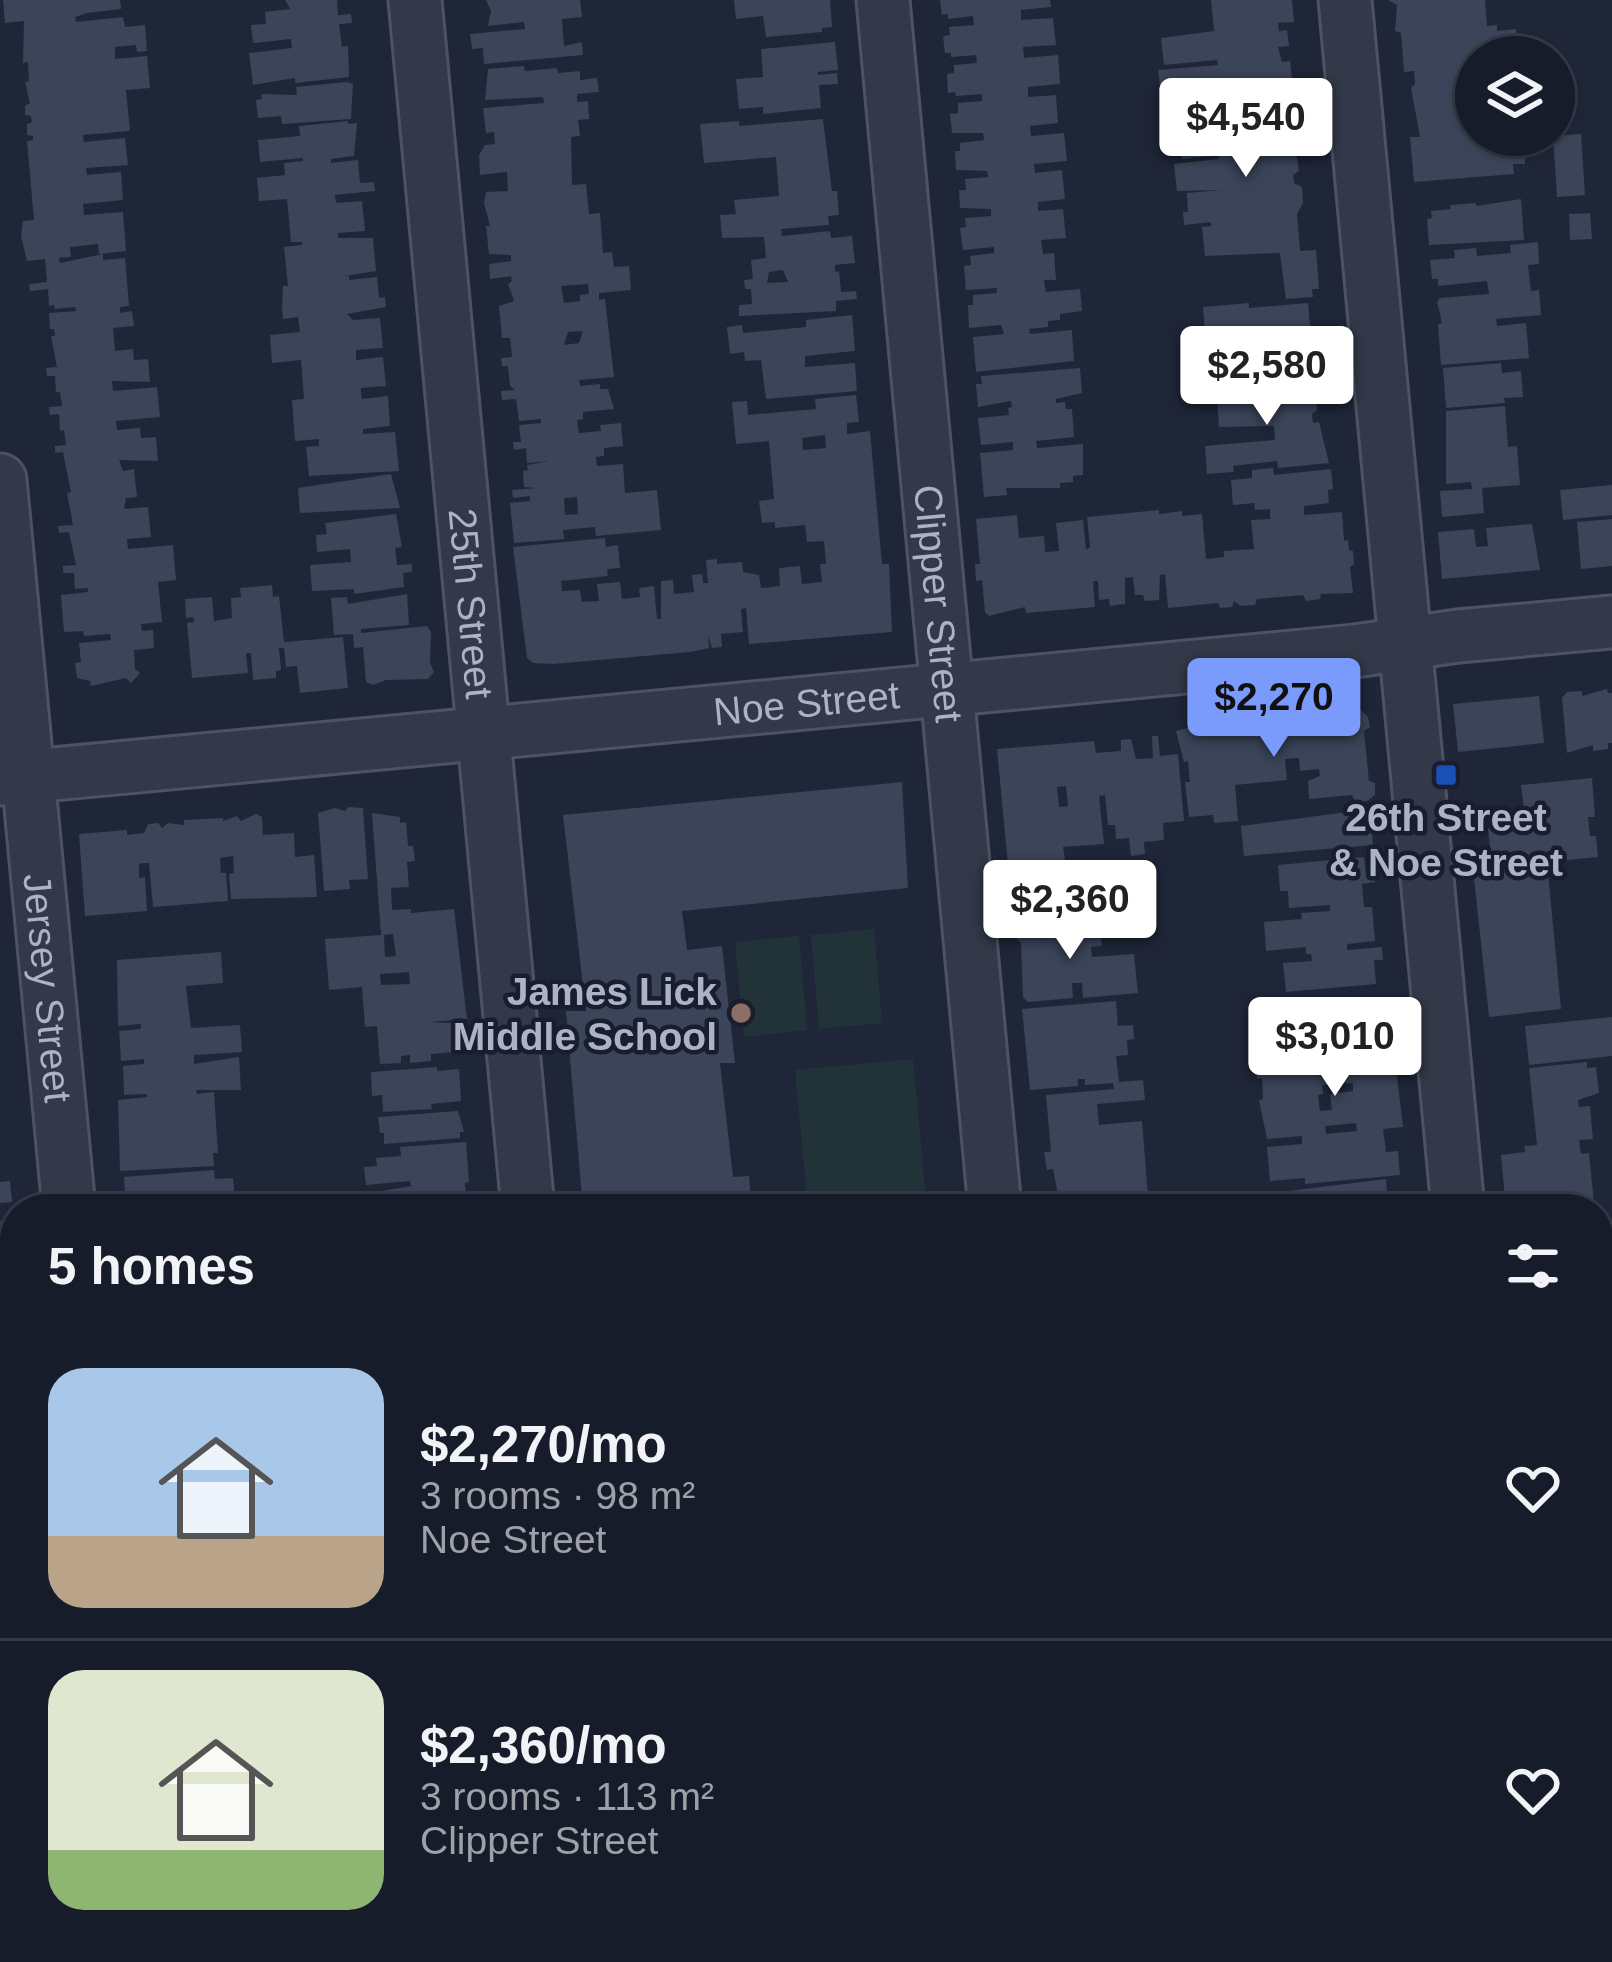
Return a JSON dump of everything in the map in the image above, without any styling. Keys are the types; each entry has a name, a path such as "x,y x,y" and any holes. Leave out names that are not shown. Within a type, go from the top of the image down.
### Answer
{"street":[{"name":"25th Street","path":"415,0 527,1194"},
{"name":"Clipper Street","path":"883,0 994,1194"},
{"path":"1346,0 1457,1194"},
{"name":"Jersey Street","path":"0,480 14,778 67,1194"},
{"name":"Noe Street","path":"14,778 1612,622"}],"shaded area":[{"path":"874,929 882,1023 819,1029 811,935"},
{"path":"799,936 807,1030 744,1037 735,942"},
{"path":"913,1059 926,1194 807,1194 795,1070"}],"building":[{"path":"3,0 120,0 121,9 87,13 75,17 76,22 123,17 125,27 145,25 147,51 137,52 136,45 115,47 115,59 147,56 150,88 126,90 130,131 83,135 84,142 125,138 128,165 86,168 87,175 121,172 123,200 83,204 84,215 123,212 126,251 99,254 98,244 70,247 71,257 59,258 60,263 103,254 103,260 125,258 129,306 120,307 120,313 132,311 134,326 113,328 115,351 133,349 134,360 148,359 150,382 112,381 113,391 157,387 160,417 116,421 117,430 140,428 141,438 156,437 158,461 119,460 123,471 134,469 137,497 126,498 124,509 148,507 151,537 127,539 128,549 173,545 176,580 158,582 162,622 141,624 142,631 153,630 154,648 134,650 135,669 140,673 131,683 126,678 91,686 90,681 77,678 79,643 111,640 110,634 64,632 61,595 88,592 88,588 75,589 74,573 63,573 63,566 76,565 69,532 59,533 58,526 73,525 67,493 71,492 63,452 55,453 55,446 66,445 64,430 60,431 59,414 50,415 49,407 62,406 60,392 56,392 55,376 47,376 46,368 57,367 49,313 76,311 75,307 49,306 48,289 30,291 29,284 47,282 45,259 27,261 21,236 23,221 34,220 27,141 33,140 27,135 27,124 32,122 25,115 30,103 25,82 29,81 28,62 23,63 24,21 5,23"},
{"path":"285,0 337,0 338,15 351,14 352,23 339,24 342,47 348,46 349,77 253,85 249,53 292,48 291,39 253,43 251,25 266,24 265,12 290,9"},
{"path":"486,0 580,0 582,17 562,19 564,46 582,42 583,55 484,64 483,48 472,49 470,34 525,29 524,22 488,26 491,11"},
{"path":"734,0 830,0 832,27 766,37 763,16 736,19"},
{"path":"940,0 1050,0 1051,7 1021,10 1021,20 1053,18 1056,45 1023,47 1024,58 1058,55 1060,84 1028,87 1028,97 1056,95 1058,123 1030,126 1031,136 1064,133 1067,161 1034,164 1035,173 1062,170 1065,199 1038,202 1038,211 1063,209 1066,238 1041,240 1043,254 1054,253 1056,280 1044,280 1046,292 1080,289 1082,311 1060,314 1060,320 1048,321 1048,327 1029,329 1030,334 1072,330 1074,361 976,372 973,337 1004,334 1001,325 969,328 968,305 973,305 973,295 997,293 997,288 966,290 964,266 971,265 970,256 994,253 994,247 963,250 960,228 966,227 965,218 991,216 991,209 960,208 959,190 966,190 965,179 988,177 987,171 956,170 955,151 960,151 960,143 984,140 983,133 952,133 950,114 958,113 958,103 982,101 982,94 948,93 947,74 954,73 954,65 977,63 976,55 951,57 945,53 943,36 950,35 949,27 974,25 973,16 948,19 948,14 942,15"},
{"path":"1211,0 1292,0 1294,22 1278,23 1279,31 1287,30 1289,46 1278,47 1282,62 1290,61 1292,78 1283,79 1284,85 1161,96 1158,70 1218,65 1217,60 1164,65 1161,38 1214,31"},
{"path":"1388,0 1485,0 1487,26 1497,25 1497,31 1516,29 1517,36 1455,36 1455,156 1524,156 1525,164 1513,164 1514,174 1414,182 1410,137 1420,137 1411,88 1414,71 1404,72 1401,33 1395,31 1397,5"},
{"path":"835,42 838,70 818,75 837,73 838,84 819,85 821,108 763,114 763,107 739,109 736,79 763,77 761,49"},
{"path":"557,68 558,73 580,71 580,80 597,78 599,92 577,94 577,102 588,101 589,119 578,120 580,136 571,137 572,185 586,184 589,214 600,213 603,253 612,252 614,267 629,266 631,290 599,293 599,300 605,299 614,377 579,380 580,386 600,384 600,389 608,389 614,409 583,412 583,419 577,420 579,433 621,423 623,446 604,448 604,456 596,457 597,466 623,464 625,493 657,490 661,530 596,536 595,527 563,530 564,539 514,543 510,503 530,501 530,496 513,498 512,490 537,488 524,487 523,471 528,470 527,465 549,461 527,463 526,448 514,450 513,442 521,442 519,425 541,423 541,419 519,421 516,399 502,400 501,391 515,390 510,386 508,366 502,366 501,358 512,357 510,338 502,338 499,306 514,301 508,284 511,276 490,279 489,264 511,261 511,255 489,254 486,226 490,226 484,203 486,192 508,191 507,172 480,175 479,155 485,145 495,144 494,132 486,133 483,108 544,103 543,97 485,100 488,69","holes":["588,284 589,294 564,303 561,286","583,331 579,343 564,345 568,332","577,497 578,514 565,515 564,498"]},
{"path":"353,84 351,119 282,124 281,116 258,118 256,100 262,99 261,94 297,95 296,87"},
{"path":"1282,85 1293,90 1291,119 1264,124 1289,121 1294,127 1292,151 1299,171 1293,175 1294,183 1302,187 1303,203 1297,214 1300,251 1316,250 1319,289 1312,289 1313,297 1286,299 1280,253 1205,256 1202,227 1211,222 1184,225 1187,193 1222,190 1177,191 1174,164 1219,159 1219,155 1182,159 1180,131 1217,128 1173,129 1171,101"},
{"path":"823,119 839,215 828,216 829,225 781,229 782,236 830,231 831,238 852,236 855,263 835,265 835,272 839,271 841,292 856,291 857,299 836,301 836,311 739,316 739,305 752,304 751,289 745,289 744,280 753,279 751,260 766,258 764,237 722,238 720,215 736,214 734,200 779,196 776,157 704,163 700,124 739,121 739,126","holes":["783,270 788,282 767,283 769,272"]},
{"path":"357,123 354,156 331,159 331,163 358,160 360,183 374,182 375,191 335,195 336,203 362,201 365,231 338,233 338,238 373,238 376,271 345,276 349,280 377,277 379,298 385,297 386,307 347,314 353,320 380,318 383,348 356,350 356,360 383,357 386,386 361,388 361,394 362,399 388,396 390,426 363,429 363,434 395,432 399,471 309,476 306,447 319,446 319,439 295,441 292,400 304,399 301,360 272,363 270,335 300,332 298,317 283,319 282,308 283,286 288,286 284,247 302,242 291,242 287,199 259,201 257,178 285,175 284,163 303,158 260,162 258,140 300,136 299,126"},
{"path":"1575,134 1581,134 1585,195 1557,197 1554,156 1575,156"},
{"path":"1521,199 1524,240 1429,245 1431,211"},
{"path":"1590,213 1592,239 1570,240 1569,214"},
{"path":"1538,242 1539,264 1528,265 1531,291 1539,290 1541,315 1496,319 1497,326 1526,323 1529,358 1441,365 1438,324 1442,323 1437,302 1489,294 1487,281 1438,286 1438,279 1432,279 1430,260 1455,258 1454,250 1476,248 1477,256 1511,253 1510,245"},
{"path":"1249,303 1249,308 1308,303 1311,338 1302,339 1302,344 1313,344 1315,365 1295,367 1296,380 1193,389 1186,354 1235,349 1236,362 1244,361 1243,345 1206,348 1203,307"},
{"path":"852,315 855,351 805,356 805,367 855,363 857,391 766,399 761,360 745,361 744,352 730,354 727,327 742,325 743,333 806,327 806,320"},
{"path":"1501,363 1502,373 1521,371 1523,397 1446,408 1443,368"},
{"path":"1080,368 1082,393 1056,399 1072,409 1074,437 1036,441 1037,448 1083,444 1083,475 1060,483 1060,488 1006,488 1007,495 984,497 980,453 1013,450 1013,442 981,445 978,418 1009,415 1012,407 1011,401 978,407 976,384 982,384 981,376"},
{"path":"1285,384 1285,393 1310,391 1316,395 1313,423 1319,422 1329,463 1278,468 1277,461 1207,474 1205,446 1275,440 1274,426 1219,427 1217,402 1207,403 1206,391"},
{"path":"856,395 859,422 847,423 847,434 870,431 882,564 889,564 892,632 749,644 746,608 741,609 743,632 721,634 722,647 712,648 708,635 709,648 690,652 553,664 527,658 513,547 605,538 606,547 618,545 620,568 607,569 608,576 561,581 562,591 580,590 582,602 599,601 597,584 620,582 622,599 640,597 639,588 654,586 657,619 661,619 661,581 673,580 674,594 694,592 692,575 702,574 703,583 708,583 706,560 742,562 743,572 759,575 761,588 780,586 779,568 789,567 800,566 802,584 822,582 824,541 807,542 805,525 775,528 775,522 762,523 759,501 774,499 769,441 736,444 732,402 747,401 748,415 816,409 815,399","holes":["825,435 826,448 803,450 802,438"]},
{"path":"1505,406 1508,447 1517,446 1520,485 1482,488 1484,513 1442,517 1440,491 1472,489 1471,482 1446,484 1446,411"},
{"path":"1273,468 1274,475 1331,469 1329,503 1304,506 1304,515 1342,512 1344,541 1348,540 1353,551 1353,593 1321,594 1320,599 1306,601 1303,595 1257,599 1255,605 1241,606 1234,601 1232,607 1220,608 1218,603 1168,608 1165,574 1160,575 1159,600 1145,601 1143,595 1135,595 1133,577 1125,578 1125,604 1110,606 1109,599 1099,600 1098,581 1093,581 1095,607 1026,613 1025,607 989,616 985,612 982,580 976,581 975,564 980,564 976,519 1017,515 1019,538 1044,536 1045,552 1059,551 1056,523 1083,520 1086,549 1090,548 1087,517 1159,510 1159,514 1202,514 1206,559 1224,557 1224,551 1254,549 1251,520 1270,519 1270,509 1255,510 1254,503 1233,505 1231,480 1252,478 1252,470"},
{"path":"391,474 400,508 300,513 298,488"},
{"path":"1612,485 1612,515 1563,520 1560,490"},
{"path":"396,514 402,547 395,548 397,565 412,564 412,572 403,573 404,587 354,594 354,589 312,591 310,565 351,562 350,549 317,552 316,535 327,534 325,523"},
{"path":"1612,519 1612,566 1581,569 1577,522"},
{"path":"1532,524 1540,570 1442,579 1438,532 1474,529 1476,547 1488,546 1486,528"},
{"path":"272,585 273,597 279,596 284,642 343,637 348,688 300,693 297,666 286,667 284,648 279,648 281,670 276,671 276,678 253,680 251,653 246,653 248,673 192,678 187,623 194,622 193,617 186,618 185,599 212,597 214,621 232,618 231,598 241,597 240,588"},
{"path":"407,594 409,625 361,629 361,633 427,626 434,672 428,679 373,685 366,682 363,647 354,648 353,634 334,635 331,598 347,597 348,604"},
{"path":"1607,689 1612,693 1612,743 1608,749 1593,751 1593,745 1567,753 1562,698 1567,692 1582,691 1582,696"},
{"path":"1539,696 1544,743 1458,752 1453,704"},
{"path":"1360,709 1368,717 1370,727 1364,731 1369,781 1375,783 1375,795 1367,801 1356,803 1352,795 1309,799 1308,781 1320,776 1319,769 1300,771 1299,758 1285,759 1287,780 1235,785 1238,821 1214,823 1213,815 1189,817 1188,761 1184,762 1176,731 1199,725 1230,726 1243,720 1248,725 1269,723 1272,718 1284,717 1287,722 1347,716 1350,710"},
{"path":"1152,736 1158,736 1160,756 1178,754 1184,821 1163,823 1164,840 1144,842 1145,854 1131,856 1129,838 1116,839 1115,825 1108,825 1105,795 1099,796 1104,844 1063,847 1069,882 1097,880 1105,910 1024,917 1021,887 1044,885 1043,873 1013,876 1012,865 1008,865 997,749 1094,741 1096,753 1121,751 1121,740 1131,739 1136,759 1153,758","holes":["1066,786 1068,806 1059,807 1057,787"]},
{"path":"1592,778 1595,817 1588,817 1598,857 1547,862 1561,1009 1489,1017 1473,869 1492,868 1488,828 1519,824 1517,810 1524,809 1521,785"},
{"path":"902,782 908,888 682,911 687,950 722,946 735,1063 720,1063 733,1177 749,1176 751,1194 582,1194 566,1011 586,1011 563,815"},
{"path":"363,808 368,879 349,880 350,889 324,891 318,813"},
{"path":"1370,809 1373,845 1244,856 1241,826"},
{"path":"372,813 400,817 400,823 406,822 408,846 413,846 415,861 407,862 409,887 391,888 392,910 454,909 467,1019 428,1022 451,1023 454,1052 431,1054 431,1061 410,1063 410,1055 401,1056 401,1063 380,1064 377,1026 365,1027 362,987 329,990 325,939 381,935","holes":["393,934 396,956 385,957 384,935","409,972 410,984 381,985 380,974"]},
{"path":"256,814 262,817 263,835 294,833 295,857 314,855 317,897 231,899 233,856 220,858 228,901 153,907 149,863 143,863 139,864 139,878 145,877 147,911 85,916 79,834 127,830 127,835 144,833 148,824 158,823 162,828 168,823 184,825 184,820 223,821 237,816 241,821"},
{"path":"1364,857 1366,875 1374,874 1375,882 1362,884 1364,907 1372,907 1375,941 1347,944 1347,950 1382,947 1383,960 1374,960 1376,984 1286,992 1283,963 1312,961 1311,954 1306,954 1306,947 1266,951 1264,922 1302,919 1301,913 1330,911 1330,905 1289,908 1288,891 1280,891 1278,865"},
{"path":"1088,916 1090,931 1100,929 1102,946 1091,947 1092,957 1134,954 1138,993 1083,998 1082,983 1072,983 1073,998 1028,1002 1023,997 1017,939 1020,922"},
{"path":"221,952 223,983 186,986 191,1028 240,1025 242,1052 194,1055 194,1064 239,1057 241,1090 196,1090 197,1094 214,1092 218,1153 213,1153 214,1166 120,1171 118,1100 147,1094 124,1095 123,1066 144,1064 144,1059 121,1061 119,1031 141,1029 141,1024 118,1026 117,960"},
{"path":"1388,1000 1403,1127 1383,1129 1386,1152 1398,1151 1400,1175 1305,1184 1305,1178 1270,1181 1267,1147 1302,1144 1302,1136 1267,1139 1256,1060 1314,1055 1315,1072 1328,1071 1327,1054 1315,1055 1311,1007","holes":["1353,1083 1353,1091 1330,1094 1332,1110 1320,1111 1322,1085","1356,1123 1357,1131 1326,1134 1325,1126"]},
{"path":"1116,1001 1118,1026 1133,1025 1128,1055 1116,1056 1119,1082 1143,1080 1145,1100 1097,1104 1099,1125 1142,1121 1148,1194 1058,1194 1044,1152 1051,1152 1046,1095 1114,1089 1113,1083 1085,1085 1085,1079 1078,1079 1078,1086 1030,1090 1022,1009"},
{"path":"1612,1017 1612,1056 1529,1065 1525,1026"},
{"path":"1587,1062 1587,1068 1596,1067 1599,1093 1578,1100 1579,1107 1590,1106 1593,1139 1579,1140 1581,1154 1589,1153 1593,1194 1505,1194 1501,1155 1537,1145 1529,1068"},
{"path":"437,1067 437,1071 459,1069 461,1101 431,1104 432,1109 383,1112 382,1095 372,1096 371,1072"},
{"path":"458,1111 464,1132 460,1138 384,1144 384,1133 380,1133 378,1117"},
{"path":"466,1142 466,1194 365,1194 411,1186 410,1181 366,1185 364,1167 377,1166 376,1158 401,1156 400,1147"},
{"path":"214,1170 215,1179 233,1178 235,1194 125,1194 124,1177"},
{"path":"1386,1179 1387,1194 1288,1194"},
{"path":"10,1181 11,1194 0,1194 0,1182"}],"place":[{"name":"26th Street & Noe Street","path":"1446,775"},
{"name":"James Lick Middle School","path":"741,1013"}]}
